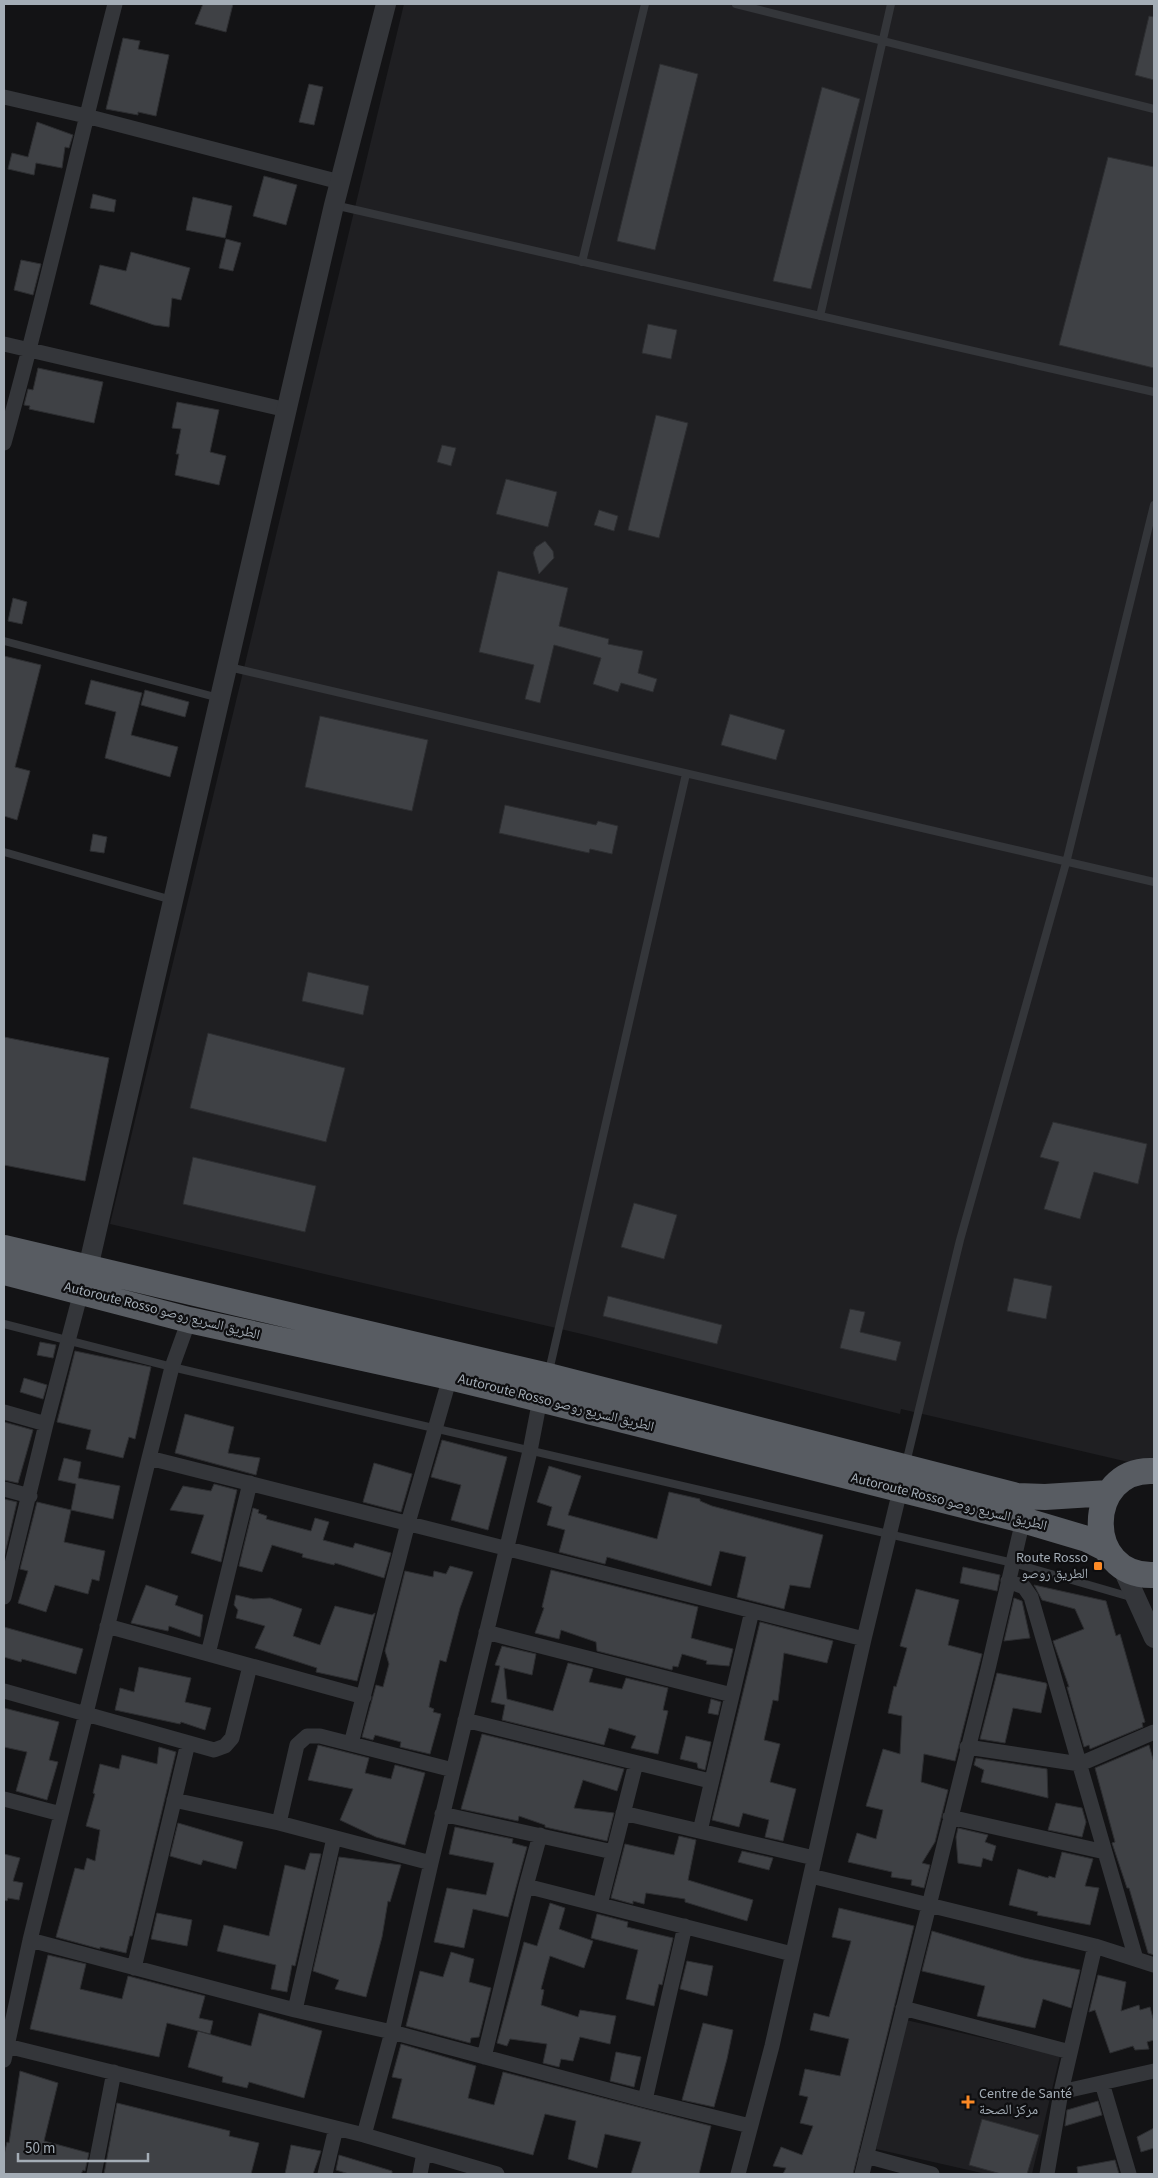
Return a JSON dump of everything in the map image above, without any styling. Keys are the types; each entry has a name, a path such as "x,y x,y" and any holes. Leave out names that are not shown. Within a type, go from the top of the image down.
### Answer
{"highway":[{"name":"Autoroute Rosso الطريق السريع روصو","path":"4,1248 189,1320 450,1377 544,1388"},
{"name":"Autoroute Rosso الطريق السريع روصو","path":"4,1272 85,1280 544,1388 902,1479 1023,1520 1087,1539 1136,1573 1154,1575"},
{"path":"1113,1556 1100,1529 1104,1502 1109,1493 1131,1475 1154,1471"},
{"name":"Autoroute Rosso الطريق السريع روصو","path":"902,1479 1017,1496 1045,1497 1109,1493"}],"street":[{"path":"4,443 30,350 115,4"},
{"path":"4,1597 6,1574 30,1496 46,1424 85,1280 334,205 386,4"},
{"path":"4,97 86,116 340,182"},
{"path":"4,344 287,410"},
{"path":"189,1320 172,1367 149,1458 87,1715 7,2025 5,2053 114,2072 364,2135 498,2174"},
{"path":"351,1744 408,1523 450,1377"},
{"path":"364,2135 392,2032 544,1388"},
{"path":"4,1412 46,1424"},
{"path":"149,1458 864,1639"},
{"path":"738,2174 772,2046 902,1479"},
{"path":"208,1654 250,1483"},
{"path":"4,1490 30,1496"},
{"path":"862,2174 1023,1520"},
{"path":"1113,1556 1154,1638"},
{"path":"1008,1581 1024,1587 1031,1597 1136,1959"},
{"path":"700,1831 710,1782 752,1611"},
{"path":"107,1626 364,1697"},
{"path":"486,1632 732,1695"},
{"path":"4,1690 214,1750 225,1746 232,1738 250,1666"},
{"path":"465,1720 710,1782"},
{"path":"967,1747 1080,1764 1154,1732"},
{"path":"279,1823 297,1745 307,1736 320,1736 453,1770"},
{"path":"134,1968 188,1743"},
{"path":"600,1905 636,1763"},
{"path":"4,1799 61,1814"},
{"path":"174,1800 279,1823 431,1863"},
{"path":"623,1813 814,1858"},
{"path":"442,1814 613,1852"},
{"path":"950,1817 1105,1852"},
{"path":"484,2057 540,1836"},
{"path":"295,2010 334,1838"},
{"path":"811,1876 1095,1946 1154,1965"},
{"path":"526,1886 792,1954"},
{"path":"645,2100 685,1926"},
{"path":"30,1940 750,2126"},
{"path":"1047,2174 1061,2092 1095,1946"},
{"path":"903,2008 1070,2052"},
{"path":"1061,2092 1154,2071"},
{"path":"94,2174 114,2072"},
{"path":"1102,2083 1129,2174"},
{"path":"325,2174 336,2128"},
{"path":"420,2174 424,2153"},
{"path":"866,2156 932,2174"}],"lane":[{"path":"582,262 645,4"},
{"path":"736,4 1154,109"},
{"path":"820,316 891,4"},
{"path":"334,205 1154,392"},
{"path":"902,1479 960,1240 1066,863 1154,505"},
{"path":"4,642 221,698"},
{"path":"228,667 1154,882"},
{"path":"544,1388 686,774"},
{"path":"4,852 174,900"},
{"path":"4,1324 172,1367 1013,1563 1136,1599"}],"shaded area":[{"path":"404,4 1154,4 1154,1468 901,1409 900,1414 586,1335 110,1224"},
{"name":"Centre de Santé مركز الصحة","path":"906,2020 1060,2056 1032,2174 986,2174 876,2149"}],"building":[{"path":"203,4 233,4 226,32 195,24"},
{"path":"1149,16 1154,17 1154,80 1135,75"},
{"path":"123,38 140,41 138,49 169,55 156,116 138,112 138,115 106,109"},
{"path":"660,64 698,74 655,250 617,241"},
{"path":"309,84 323,87 314,125 299,122"},
{"path":"822,87 860,99 811,289 773,281"},
{"path":"37,122 73,135 69,148 65,147 62,168 36,163 34,175 8,169 12,153 28,157"},
{"path":"1108,157 1154,167 1154,368 1059,345"},
{"path":"264,176 297,185 286,225 253,216"},
{"path":"93,194 116,200 114,212 90,208"},
{"path":"193,197 232,206 225,238 186,230"},
{"path":"226,239 241,243 233,271 219,268"},
{"path":"131,252 190,268 181,300 172,298 169,327 154,325 90,304 100,265 126,271"},
{"path":"21,260 41,264 33,295 14,290"},
{"path":"648,324 677,330 671,359 642,353"},
{"path":"38,368 103,382 94,423 29,409 30,406 24,405 28,389 33,390"},
{"path":"177,402 219,410 210,452 226,456 219,485 175,475 179,454 176,454 181,429 172,428"},
{"path":"656,415 688,423 659,538 628,530"},
{"path":"442,445 456,448 451,466 437,462"},
{"path":"506,479 557,492 548,527 496,514"},
{"path":"599,510 618,516 614,531 594,525"},
{"path":"545,541 553,551 554,558 539,574 533,553 536,547"},
{"path":"498,571 568,588 559,626 609,639 608,644 643,651 638,673 657,679 653,692 621,683 618,692 593,684 601,658 554,645 540,703 525,699 534,665 479,652"},
{"path":"13,598 27,602 22,624 8,621"},
{"path":"4,656 41,665 15,767 30,771 17,820 4,816"},
{"path":"91,680 142,693 131,735 178,747 170,777 105,758 116,712 85,704"},
{"path":"145,690 189,702 185,717 141,705"},
{"path":"730,714 785,730 776,760 721,745"},
{"path":"320,716 428,740 412,811 305,787"},
{"path":"505,805 596,825 598,821 618,826 612,854 590,849 589,853 499,833"},
{"path":"93,834 107,837 104,853 90,851"},
{"path":"308,972 369,986 363,1015 302,1001"},
{"path":"208,1033 345,1068 326,1142 190,1108"},
{"path":"4,1037 109,1058 85,1181 4,1165"},
{"path":"1053,1122 1147,1144 1138,1184 1094,1172 1080,1219 1044,1209 1059,1162 1040,1157"},
{"path":"193,1157 316,1186 305,1232 183,1204"},
{"path":"634,1203 677,1215 664,1259 621,1247"},
{"path":"1014,1278 1052,1286 1046,1319 1007,1311"},
{"path":"608,1296 722,1325 717,1344 603,1316"},
{"path":"850,1309 865,1312 860,1332 901,1342 896,1361 840,1348"},
{"path":"40,1342 56,1345 53,1358 37,1355"},
{"path":"75,1351 151,1367 135,1439 129,1437 123,1458 86,1449 91,1430 57,1422"},
{"path":"24,1378 47,1385 43,1399 20,1392"},
{"path":"185,1414 234,1427 228,1453 260,1458 256,1475 175,1453"},
{"path":"4,1422 33,1430 18,1483 4,1480"},
{"path":"442,1440 507,1457 488,1530 451,1520 461,1485 431,1477"},
{"path":"64,1458 81,1462 78,1478 120,1486 113,1519 71,1510 76,1484 58,1480"},
{"path":"374,1463 412,1474 401,1512 363,1502"},
{"path":"549,1466 581,1476 568,1515 657,1539 669,1492 700,1499 700,1501 712,1506 823,1535 810,1588 790,1585 784,1609 737,1597 746,1557 720,1551 711,1586 607,1557 605,1564 559,1552 565,1530 547,1525 552,1507 537,1502"},
{"path":"214,1484 237,1490 221,1562 191,1553 204,1515 170,1510 183,1486 211,1491"},
{"path":"4,1499 17,1502 4,1558"},
{"path":"37,1502 71,1510 64,1542 105,1551 99,1581 92,1579 88,1594 55,1585 46,1612 18,1603 28,1571 20,1569"},
{"path":"253,1508 259,1510 258,1513 267,1516 266,1519 311,1531 315,1518 329,1522 323,1540 353,1548 355,1543 391,1553 384,1578 335,1563 334,1565 302,1557 303,1554 272,1545 262,1572 239,1566"},
{"path":"450,1566 473,1572 460,1608 446,1662 440,1660 432,1693 429,1707 434,1709 433,1712 441,1714 430,1754 400,1747 401,1742 375,1735 373,1740 362,1737 376,1685 383,1687 389,1664 385,1651 405,1571 433,1577 434,1571 446,1574"},
{"path":"963,1567 1000,1575 997,1591 960,1583"},
{"path":"551,1570 698,1607 691,1638 733,1649 729,1666 706,1664 707,1661 682,1654 678,1667 673,1666 672,1670 597,1651 596,1642 561,1630 559,1639 535,1633 544,1608 542,1607"},
{"path":"146,1585 178,1596 175,1605 203,1615 200,1637 169,1626 168,1631 131,1623"},
{"path":"1034,1585 1106,1601 1116,1636 1120,1634 1145,1722 1142,1723 1143,1727 1090,1749 1089,1745 1084,1747 1067,1687 1069,1687 1053,1641 1084,1629 1075,1609 1042,1600"},
{"path":"916,1589 959,1600 948,1645 982,1654 955,1761 924,1754 921,1782 948,1790 935,1842 922,1863 930,1865 924,1888 911,1885 912,1880 891,1877 892,1872 848,1862 857,1833 876,1839 883,1810 866,1806 883,1749 900,1754 902,1716 888,1713 894,1686 896,1687 907,1648 900,1646"},
{"path":"236,1595 253,1599 270,1598 302,1609 293,1636 320,1645 335,1606 372,1615 375,1613 357,1681 316,1672 317,1668 255,1648 265,1626 236,1618 238,1610 234,1605"},
{"path":"1014,1598 1022,1601 1030,1638 1004,1641"},
{"path":"760,1622 833,1641 827,1663 784,1653 778,1701 773,1700 764,1740 780,1744 770,1782 796,1789 783,1841 765,1837 769,1820 743,1813 739,1827 712,1820"},
{"path":"4,1627 83,1649 76,1674 22,1659 21,1662 4,1657"},
{"path":"502,1646 536,1654 532,1675 504,1668 507,1699 553,1711 568,1663 593,1669 589,1682 622,1689 626,1678 668,1688 663,1710 668,1711 658,1754 631,1748 636,1736 609,1728 604,1745 502,1720 505,1705 491,1702 500,1666 495,1665"},
{"path":"139,1667 191,1678 185,1702 211,1708 205,1730 181,1722 180,1724 115,1710 120,1688 134,1692"},
{"path":"997,1673 1046,1683 1047,1685 1041,1713 1013,1708 1005,1743 980,1739"},
{"path":"711,1699 721,1702 718,1715 708,1713"},
{"path":"4,1708 59,1722 49,1760 58,1762 47,1800 16,1791 27,1752 4,1747"},
{"path":"482,1734 624,1769 617,1791 583,1780 574,1808 614,1813 607,1841 545,1827 545,1825 519,1816 518,1821 461,1809"},
{"path":"686,1736 711,1742 705,1770 698,1768 697,1763 680,1759"},
{"path":"318,1745 369,1758 365,1773 391,1779 395,1765 425,1773 405,1845 376,1837 340,1820 353,1789 308,1780"},
{"path":"1149,1745 1154,1763 1154,1955 1148,1953 1129,1888 1127,1888 1112,1843 1115,1842 1095,1768"},
{"path":"159,1747 176,1752 132,1936 130,1936 126,1953 100,1947 100,1949 56,1937 75,1868 84,1870 87,1858 95,1861 100,1830 86,1826 95,1794 93,1793 100,1764 119,1769 122,1755 157,1764"},
{"path":"976,1758 1047,1769 1048,1798 981,1782 984,1770 974,1765"},
{"path":"1056,1803 1082,1808 1086,1822 1082,1837 1048,1830"},
{"path":"178,1823 243,1842 236,1869 203,1860 201,1865 170,1856"},
{"path":"455,1827 513,1839 512,1843 527,1847 508,1917 473,1909 464,1948 434,1942 447,1888 486,1895 494,1863 449,1854"},
{"path":"958,1828 988,1835 985,1842 996,1846 992,1861 983,1858 981,1867 958,1863 956,1837"},
{"path":"679,1836 696,1840 688,1880 753,1900 747,1921 685,1902 685,1899 646,1893 644,1904 633,1901 633,1904 611,1898 625,1844 674,1855"},
{"path":"742,1851 773,1858 769,1870 738,1862"},
{"path":"1062,1852 1093,1859 1085,1886 1099,1888 1090,1925 1037,1915 1038,1912 1009,1905 1018,1869 1048,1878 1049,1876 1055,1878"},
{"path":"310,1853 321,1854 295,1966 292,1965 287,1992 271,1989 276,1965 217,1951 224,1925 269,1936 285,1865 305,1870"},
{"path":"4,1854 20,1858 13,1881 23,1883 19,1900 8,1898 7,1901 4,1900"},
{"path":"339,1857 401,1865 390,1902 388,1901 382,1937 366,1997 335,1989 339,1980 313,1971"},
{"path":"550,1903 565,1908 559,1929 593,1941 584,1968 550,1956 541,1989 544,1990 541,2005 578,2017 580,2010 616,2016 610,2044 580,2037 573,2061 561,2059 559,2067 543,2063 547,2044 510,2039 507,2046 497,2043 524,1942 537,1946"},
{"path":"839,1908 914,1926 853,2174 783,2174 786,2168 773,2166 781,2147 802,2155 813,2126 800,2123 808,2097 799,2095 805,2069 840,2076 849,2039 810,2030 814,2013 829,2017 851,1941 832,1937"},
{"path":"157,1913 192,1920 187,1946 151,1939"},
{"path":"597,1914 628,1922 627,1927 673,1938 662,1985 659,1984 654,2006 626,1999 638,1950 591,1938"},
{"path":"932,1931 1024,1958 1080,1970 1071,2008 1043,1999 1035,2028 977,2016 985,1986 922,1971"},
{"path":"451,1952 474,1959 469,1982 491,1988 479,2037 471,2038 470,2043 406,2026 420,1971 443,1977"},
{"path":"48,1955 86,1964 80,1989 122,1999 128,1976 205,1996 199,2018 213,2021 210,2034 167,2023 159,2057 30,2029"},
{"path":"687,1961 713,1966 707,1996 680,1989"},
{"path":"1098,1975 1126,1982 1121,2011 1139,2005 1140,2010 1150,2007 1154,2022 1154,2040 1147,2042 1149,2049 1135,2050 1133,2046 1110,2053 1095,2010 1089,2012"},
{"path":"259,2013 322,2031 304,2098 249,2082 247,2088 222,2082 223,2077 188,2067 198,2031 251,2046"},
{"path":"703,2023 733,2030 714,2107 682,2100"},
{"path":"401,2044 476,2066 468,2098 494,2105 503,2072 711,2126 699,2174 631,2174 641,2142 605,2134 597,2168 568,2159 576,2121 545,2114 533,2155 392,2118 402,2079 392,2077"},
{"path":"616,2052 641,2057 634,2087 610,2081"},
{"path":"20,2071 58,2083 44,2141 89,2153 85,2171 83,2170 81,2174 4,2174 4,2155 7,2142 9,2143"},
{"path":"1098,2101 1102,2115 1065,2126 1067,2110"},
{"path":"117,2103 230,2131 229,2136 259,2143 251,2174 104,2174"},
{"path":"982,2119 1039,2135 1027,2174 1001,2174 969,2165"},
{"path":"1154,2128 1154,2148 1141,2152 1137,2137"},
{"path":"291,2145 321,2151 313,2174 285,2174"},
{"path":"339,2155 392,2171 392,2174 349,2174 336,2170"},
{"path":"1115,2160 1119,2174 1078,2174 1077,2167"}],"place":[{"name":"Route Rosso الطريق روصو","path":"1098,1566"},
{"name":"Centre de Santé مركز الصحة","path":"968,2102"}]}
